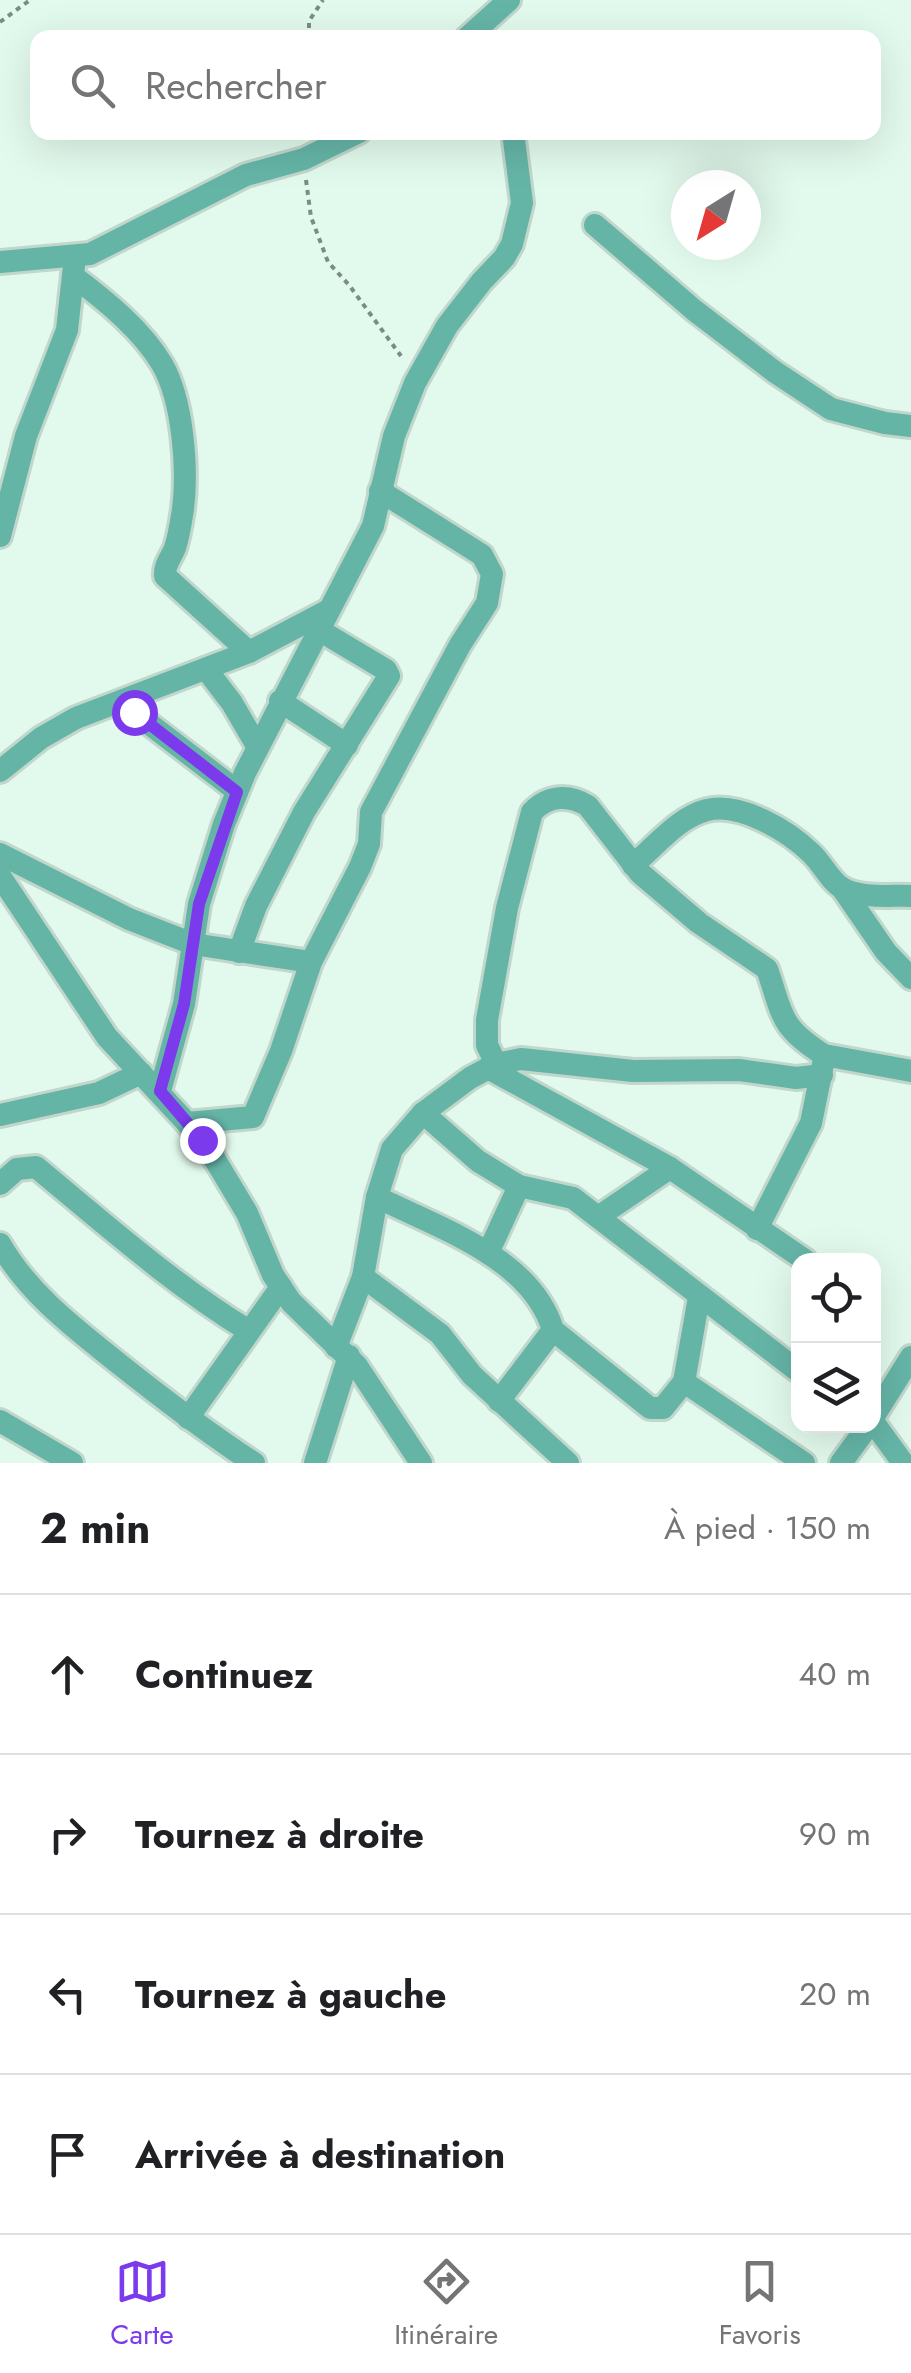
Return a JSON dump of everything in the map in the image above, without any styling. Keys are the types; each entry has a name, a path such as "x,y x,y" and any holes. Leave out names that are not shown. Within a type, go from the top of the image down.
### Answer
{"street":[{"path":"490,28 510,0"},
{"path":"0,262 74,267 156,218 246,175 304,159 343,140"},
{"path":"160,1091 184,1004 210,865 237,792 280,701 373,526 399,421 414,382 448,326 512,244 522,203 514,140"},
{"path":"595,225 712,324 832,409 885,424 911,426"},
{"path":"0,536 26,436 67,330 74,267"},
{"path":"74,267 159,360 167,375 181,439 185,484 177,542 165,576 249,652"},
{"path":"188,1122 254,1117 311,962 370,844 372,812 487,603 492,586 489,564 482,555 380,491"},
{"path":"0,771 60,726 324,620"},
{"path":"239,952 270,875 389,673 324,620"},
{"path":"206,669 257,746"},
{"path":"280,701 347,744"},
{"path":"122,703 237,792"},
{"path":"794,1253 670,1168 492,1066 486,1045 486,1020 532,812 561,796 582,802 632,865 699,924 767,968 783,1020 823,1065"},
{"path":"632,865 683,822 714,810 750,815 771,823 812,854 842,888 886,952 911,978"},
{"path":"0,854 129,919 193,944 311,962"},
{"path":"0,876 107,1038 188,1122 232,1185 292,1302 342,1351 421,1463"},
{"path":"842,888 911,896"},
{"path":"316,1463 363,1277 376,1197 392,1149 422,1114 470,1078 492,1066 542,1059 633,1070 739,1070 796,1078 823,1065 911,1071"},
{"path":"757,1229 811,1123 823,1065"},
{"path":"0,1114 99,1094 141,1073"},
{"path":"422,1114 478,1161 519,1186 566,1195 791,1365"},
{"path":"0,1184 17,1169 36,1167 114,1234 248,1332"},
{"path":"598,1217 670,1168"},
{"path":"488,1253 519,1186"},
{"path":"376,1197 488,1253 522,1281 544,1308 553,1330 650,1408 662,1408 684,1382 699,1297"},
{"path":"0,1244 26,1281 60,1316 188,1418 254,1463"},
{"path":"363,1277 440,1334 472,1375 568,1463"},
{"path":"188,1418 282,1287"},
{"path":"499,1401 553,1330"},
{"path":"881,1406 911,1357"},
{"path":"684,1382 804,1463"},
{"path":"0,1421 72,1463"},
{"path":"842,1463 863,1433"},
{"path":"880,1433 904,1463"}],"path":[{"path":"0,22 30,0"},
{"path":"309,30 309,20 322,0"},
{"path":"304,159 310,217 328,262 396,344 414,382"}],"route":[{"path":"134,712 237,792 199,904 184,1004 160,1091 202,1140"}]}
